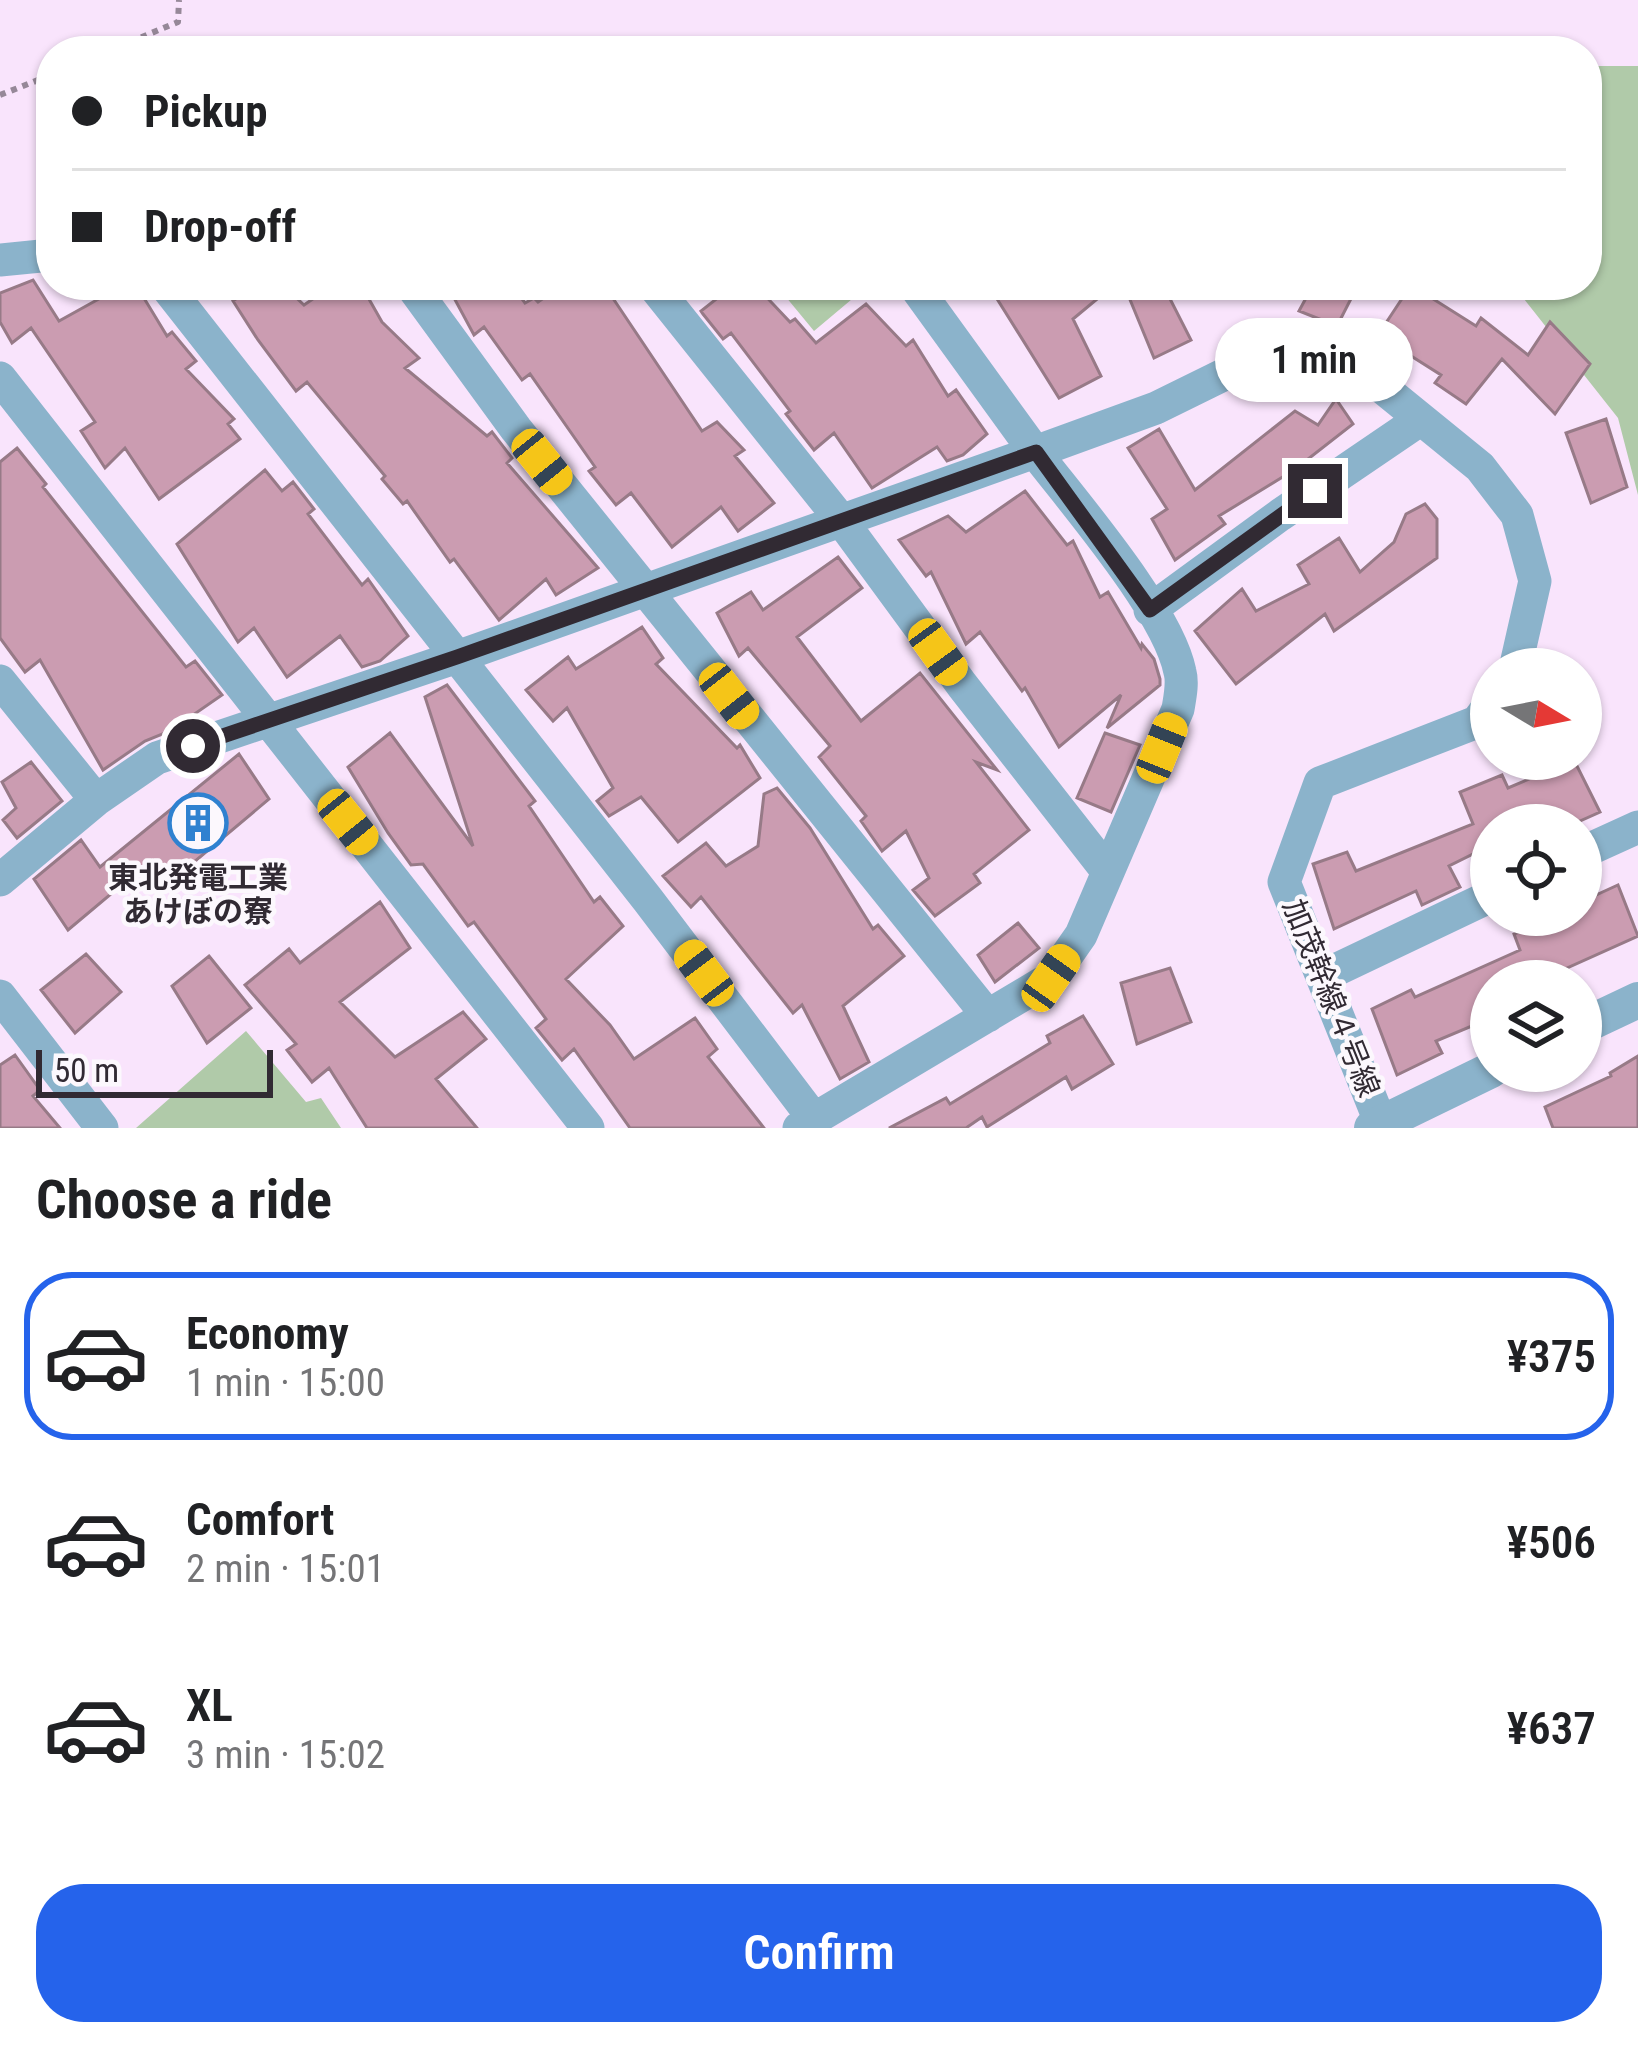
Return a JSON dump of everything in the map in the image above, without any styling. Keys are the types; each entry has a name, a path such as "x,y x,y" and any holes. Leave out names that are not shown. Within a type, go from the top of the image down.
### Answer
{"street":[{"path":"0,260 36,256"},
{"path":"177,300 457,657 807,1124 1051,978 1081,935 1178,709 1182,676 1171,641 925,300"},
{"path":"421,300 516,429 988,1016"},
{"path":"665,300 841,520 1108,872"},
{"path":"0,880 97,800 157,758 1036,452 1156,407 1278,348 1310,344 1346,358 1480,467 1517,514 1535,580 1520,648"},
{"path":"0,378 588,1128"},
{"path":"1150,610 1421,419"},
{"path":"0,681 97,800"},
{"name":"加茂幹線４号線","path":"1377,1126 1284,882 1320,783 1470,725"},
{"path":"1602,843 1638,827"},
{"path":"1323,976 1470,906"},
{"path":"0,996 103,1128"},
{"path":"1602,1017 1638,1000"},
{"path":"1377,1126 1470,1080"}],"path":[{"path":"144,36 178,22 179,0"},
{"path":"0,95 36,80"}],"green space":[{"path":"1602,66 1638,66 1638,495 1618,418 1525,300 1602,300"},
{"path":"788,300 851,300 814,331"},
{"path":"246,1031 306,1102 321,1098 341,1128 136,1128"}],"building":[{"path":"33,280 36,300 46,300 59,321 97,300 145,300 167,336 172,332 196,361 186,369 234,419 228,424 240,439 159,499 125,448 105,468 81,431 95,422 31,328 12,343 0,322 0,293"},
{"path":"299,300 304,305 311,300 370,300 382,322 419,358 405,368 487,436 492,432 512,458 507,463 598,568 556,595 546,579 499,620 307,382 296,391 233,301"},
{"path":"455,300 614,300 702,431 717,422 744,450 735,456 774,503 738,531 721,507 672,547 631,493 616,505 589,471 595,467 530,374 522,380 484,327 474,335"},
{"path":"715,300 769,300 816,343 866,304 906,346 913,340 948,396 956,390 987,434 963,455 947,461 937,447 872,488 834,433 814,450 731,333 723,339 701,311"},
{"path":"998,300 1096,300 1073,319 1101,376 1059,398"},
{"path":"1130,300 1171,300 1191,340 1154,358"},
{"path":"1305,300 1350,300 1337,326 1299,311"},
{"path":"1401,300 1435,300 1476,326 1481,318 1528,355 1550,322 1590,364 1555,414 1502,359 1466,404 1435,383 1441,375 1378,335"},
{"path":"1336,399 1353,424 1294,470 1219,516 1225,524 1175,560 1152,519 1167,509 1128,448 1159,429 1195,490 1295,411 1318,425"},
{"path":"1606,419 1627,487 1591,503 1566,433"},
{"path":"17,448 186,667 195,661 222,695 103,770 40,660 25,672 0,638 0,462"},
{"path":"265,470 282,491 293,482 314,509 308,514 362,585 368,579 408,636 380,661 362,667 340,636 287,677 254,628 238,642 177,544"},
{"path":"1025,491 1067,545 1073,541 1100,597 1108,592 1141,648 1142,644 1154,659 1160,679 1160,685 1107,728 1121,695 1059,747 1025,688 1022,691 980,632 966,644 931,572 926,576 899,540 948,516 966,532"},
{"path":"1425,504 1437,519 1437,558 1334,631 1325,614 1236,684 1195,631 1242,589 1256,611 1309,584 1298,565 1339,538 1360,572 1394,542 1406,514"},
{"path":"838,557 862,588 797,637 861,721 920,673 997,770 976,762 1029,830 974,874 980,883 935,916 913,890 929,878 906,831 882,851 861,821 866,816 819,757 830,746 748,648 739,656 717,613 751,592 763,610"},
{"path":"642,627 663,658 656,664 737,748 740,745 760,778 678,842 641,797 609,816 597,801 613,788 567,708 553,721 526,690 568,657 576,669"},
{"path":"447,685 535,801 529,806 594,902 600,897 623,926 566,979 610,1025 634,1059 695,1018 717,1049 708,1057 764,1128 630,1128 574,1049 562,1060 536,1028 546,1019 474,922 468,926 423,864 411,865 388,833 348,767 390,733 473,846 425,697"},
{"path":"1105,733 1140,745 1111,812 1077,798"},
{"name":"東北発電工業 あけぼの寮","path":"239,754 269,799 162,889 143,867 68,930 34,879 81,840 100,867"},
{"path":"31,762 62,801 17,838 3,820 16,808 2,782"},
{"path":"1490,780 1504,780 1508,788 1527,780 1584,780 1596,804 1470,804 1470,817 1460,792"},
{"path":"777,788 810,828 873,929 878,925 904,956 843,1006 869,1062 840,1079 802,1005 793,1013 701,897 691,907 663,876 706,843 726,866 758,846 764,794"},
{"path":"1470,825 1470,856 1449,866 1460,887 1422,905 1416,891 1334,929 1313,864 1347,852 1356,871"},
{"path":"1618,885 1638,936 1585,960 1498,960 1520,950 1515,936 1602,936 1602,892"},
{"path":"380,902 410,948 340,1002 395,1057 463,1012 486,1039 436,1079 477,1128 367,1128 329,1068 312,1082 287,1050 296,1044 245,985 289,949 300,963"},
{"path":"1018,923 1039,948 995,982 978,955"},
{"path":"86,954 121,992 75,1033 41,990"},
{"path":"209,956 251,1008 207,1043 172,986"},
{"path":"1170,968 1191,1022 1137,1044 1121,983"},
{"path":"1470,972 1470,1027 1436,1041 1442,1053 1397,1075 1372,1009 1411,990 1415,997"},
{"path":"1083,1016 1113,1064 1072,1089 1066,1077 987,1127 982,1117 966,1128 889,1128 946,1098 950,1104 1050,1043 1047,1036"},
{"path":"15,1055 40,1090 33,1096 60,1128 0,1128 0,1065"},
{"path":"1638,1056 1638,1128 1553,1128 1545,1107 1577,1092 1602,1092 1602,1080"}],"place":[{"name":"東北発電工業 あけぼの寮","path":"198,823"}],"route":[{"path":"193,746 1036,452 1150,610 1315,491"}]}
